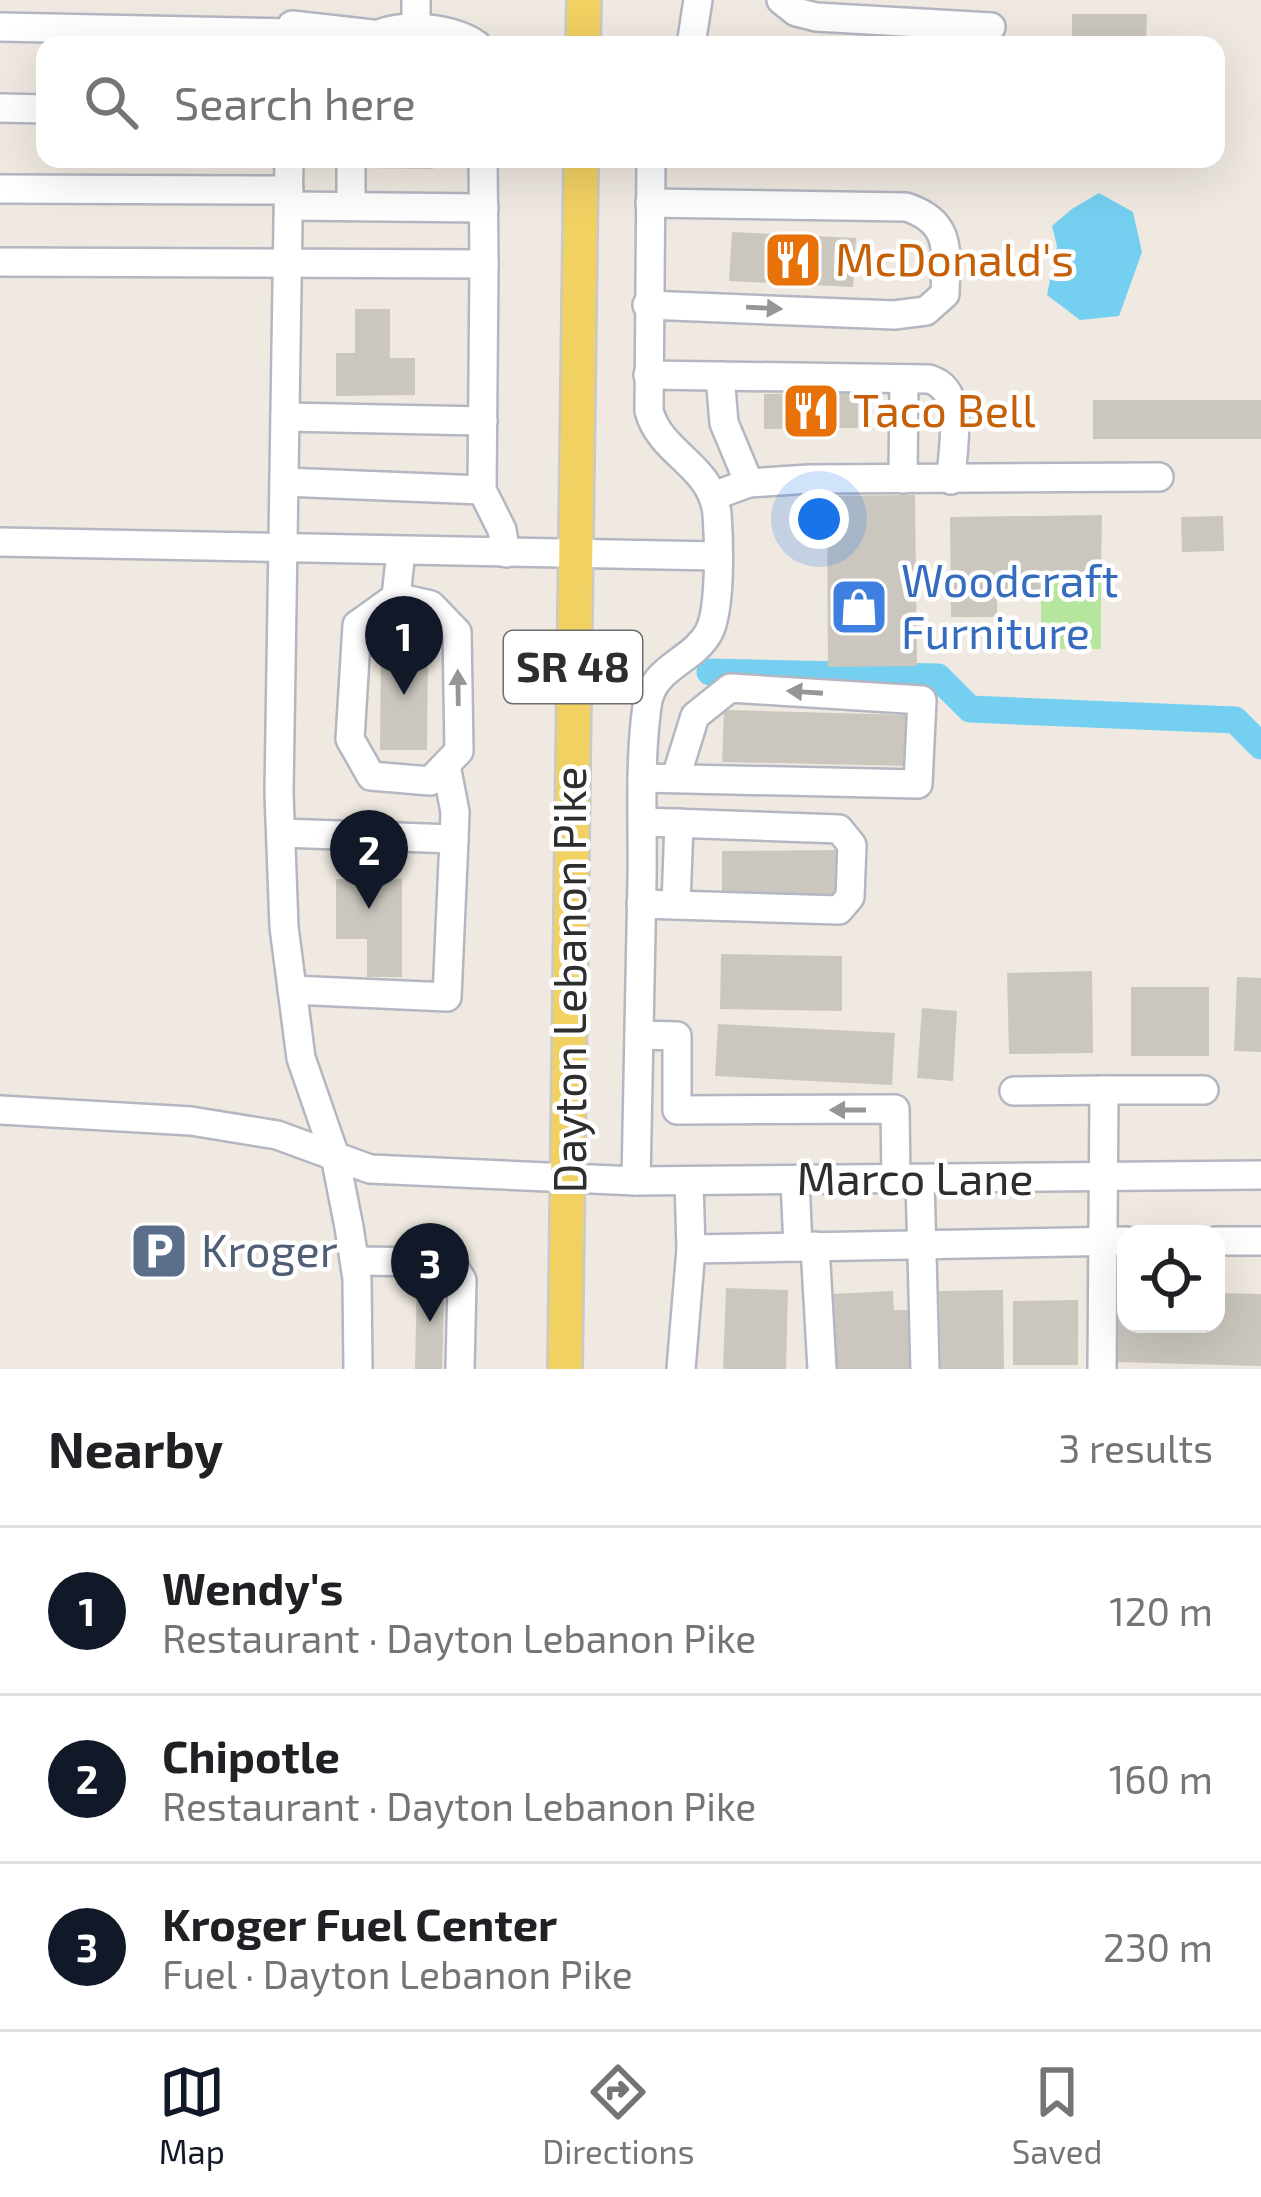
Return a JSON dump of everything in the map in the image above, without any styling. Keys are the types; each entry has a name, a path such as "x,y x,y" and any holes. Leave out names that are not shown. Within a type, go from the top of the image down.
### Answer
{"main road":[{"path":"583,36 584,0"},
{"name":"Dayton Lebanon Pike","path":"566,1369 581,168"}],"street":[{"path":"416,0 430,31"},
{"path":"693,36 698,0"},
{"path":"782,0 796,12 816,17 930,35 962,36 991,24"},
{"path":"0,27 292,26 350,36"},
{"path":"391,36 430,31 447,36"},
{"path":"0,108 36,109"},
{"path":"290,168 283,548 284,927 301,1058 335,1156 355,1261 358,1369"},
{"path":"350,168 351,206"},
{"path":"483,168 482,490 502,530 506,554"},
{"path":"636,1181 641,778 649,696 667,668 698,647 709,632 715,615 716,556 713,496 693,464 662,441 653,427 647,305 651,168"},
{"path":"0,189 484,208"},
{"path":"647,305 894,315 926,311 946,294 946,242 925,213 906,207 650,203"},
{"path":"0,262 484,265"},
{"path":"648,375 944,383 952,395 951,479"},
{"path":"720,376 724,423 749,483"},
{"path":"903,479 904,379"},
{"path":"285,417 483,421"},
{"path":"713,496 749,483 1160,477"},
{"path":"284,482 482,490"},
{"path":"0,542 716,556"},
{"path":"396,597 431,605 458,632 459,751 430,781 370,776 350,740 357,625 396,597 401,551"},
{"path":"641,778 918,784 922,700 730,688 695,716 676,777"},
{"path":"292,990 447,997 455,812 446,765"},
{"path":"641,904 839,910 850,897 852,844 838,829 643,822"},
{"path":"676,905 679,824"},
{"path":"281,833 454,838"},
{"path":"639,1035 677,1036 677,1110 895,1109 922,1244 925,1369"},
{"path":"1102,1369 1115,1241 1104,1178 1104,1090"},
{"path":"1014,1091 1204,1090"},
{"name":"Marco Lane","path":"0,1110 191,1121 277,1135 370,1169 636,1181 1261,1175"},
{"path":"795,1180 822,1369"},
{"path":"681,1369 691,1250 689,1181"},
{"path":"691,1250 1115,1241"},
{"path":"1225,1241 1261,1241"},
{"path":"355,1261 453,1266 462,1280 460,1369"}],"green space":[{"path":"1041,578 1101,578 1101,649 1041,649"}],"water":[{"path":"1099,193 1133,212 1142,252 1119,316 1080,320 1047,295 1057,246 1052,226"}],"building":[{"path":"1072,14 1147,14 1146,36 1072,36"},
{"name":"McDonald's","path":"732,232 856,238 853,287 729,281"},
{"path":"355,309 390,309 390,358 415,358 415,395 336,396 336,353 355,353"},
{"name":"Taco Bell","path":"858,393 858,428 764,429 764,394"},
{"path":"1093,400 1261,400 1261,439 1093,439"},
{"path":"915,495 917,666 828,667 827,496"},
{"path":"1102,515 1101,578 1041,578 1042,594 997,594 997,617 951,617 950,517"},
{"path":"1223,516 1224,551 1182,552 1181,517"},
{"path":"381,640 428,641 427,750 380,750"},
{"path":"724,710 909,715 908,766 722,762"},
{"path":"844,850 844,903 722,904 722,851"},
{"path":"336,879 402,879 402,977 367,977 367,939 336,939"},
{"path":"721,954 842,956 842,1011 720,1009"},
{"path":"1092,971 1093,1053 1009,1054 1007,973"},
{"path":"1237,977 1261,978 1261,1052 1234,1051"},
{"path":"1131,987 1209,987 1209,1056 1131,1056"},
{"path":"922,1008 957,1011 953,1081 917,1078"},
{"path":"718,1024 895,1033 892,1085 715,1076"},
{"path":"417,1275 445,1275 442,1369 415,1369"},
{"path":"726,1288 788,1290 786,1369 723,1369"},
{"path":"1003,1290 1004,1369 941,1369 939,1291"},
{"path":"893,1291 894,1310 910,1310 912,1369 834,1369 830,1294"},
{"path":"1225,1293 1261,1294 1261,1366 1117,1362 1118,1333 1225,1333"},
{"path":"1078,1300 1078,1365 1013,1365 1013,1301"}],"waterway":[{"path":"710,672 938,677 970,709 1235,720 1261,746"}],"place":[{"name":"McDonald's","path":"793,260"},
{"name":"Taco Bell","path":"811,411"},
{"name":"Woodcraft Furniture","path":"859,607"},
{"name":"Wendy's","path":"404,695"},
{"name":"Chipotle","path":"369,909"},
{"name":"Kroger","path":"159,1251"},
{"name":"Kroger Fuel Center","path":"430,1322"}]}
